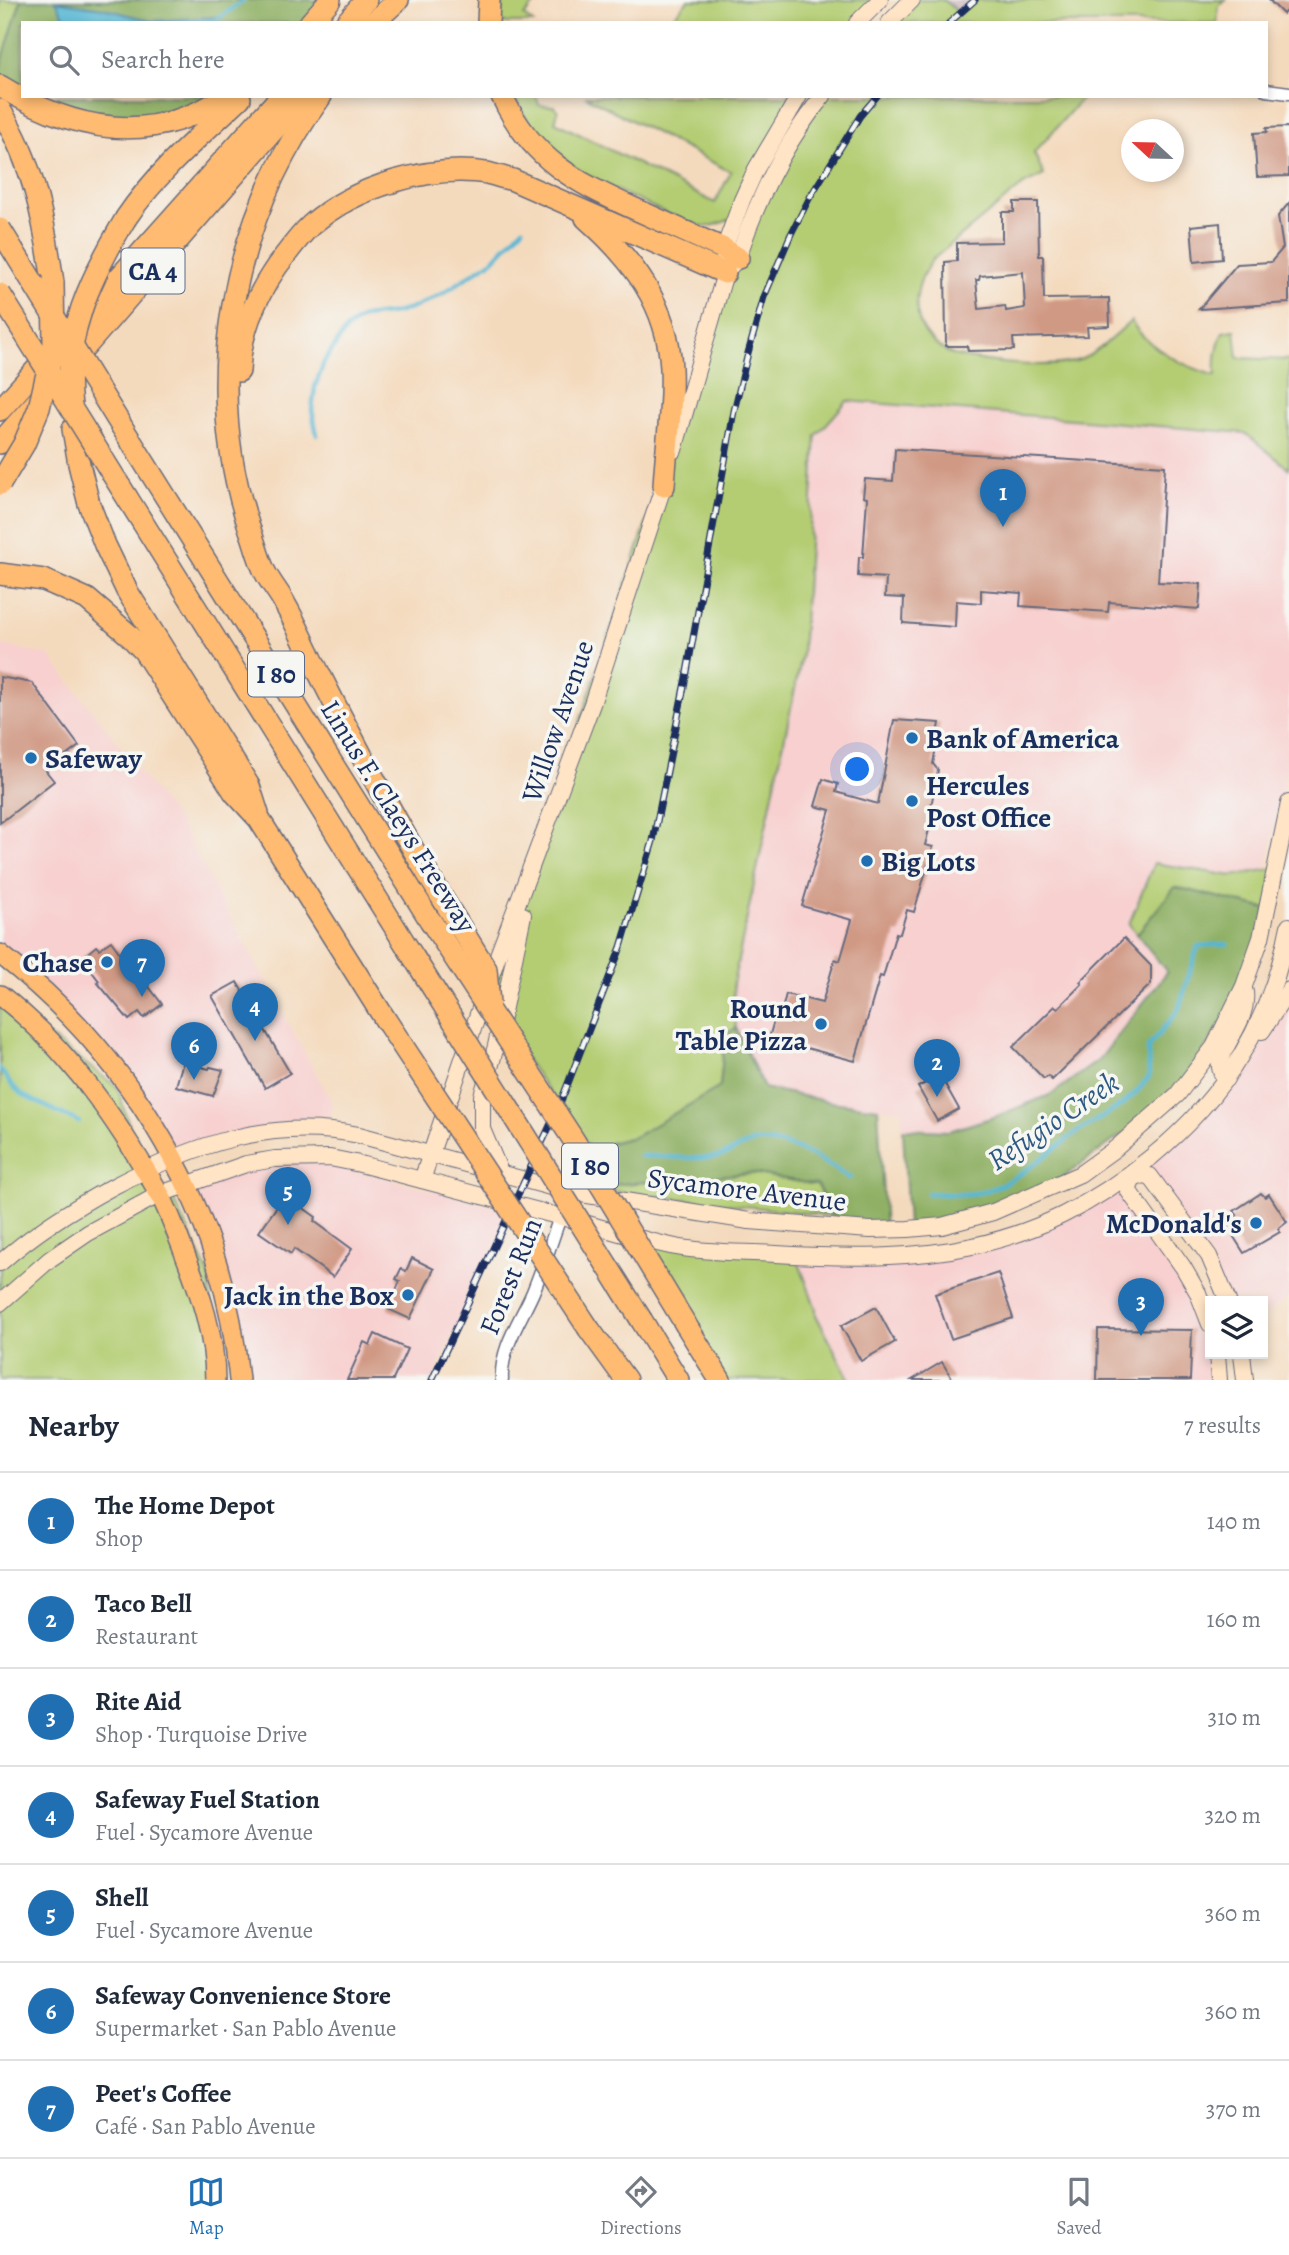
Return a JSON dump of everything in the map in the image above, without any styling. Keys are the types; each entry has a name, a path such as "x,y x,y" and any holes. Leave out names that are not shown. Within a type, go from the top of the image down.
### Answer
{"highway":[{"path":"312,21 330,0"},
{"path":"348,21 366,0"},
{"path":"488,21 489,0"},
{"path":"375,21 395,3"},
{"path":"381,21 395,3"},
{"path":"0,86 28,103 63,118 100,127 171,123 223,98"},
{"path":"239,98 160,173 126,218 93,278 74,333 69,388 79,464 89,504 105,545 127,591 249,786 259,819"},
{"name":"CA 4","path":"0,410 279,98"},
{"name":"CA 4","path":"0,443 99,333 301,98"},
{"path":"320,98 283,157 270,184 249,238 234,297 226,359 227,420 235,479 264,571 285,604 391,814 486,969 490,1009"},
{"path":"503,98 533,146 566,175 729,260"},
{"path":"0,110 28,169 45,228 53,283 54,344 39,408 24,443 0,484"},
{"path":"285,604 257,524 245,463 239,393 240,353 248,318 267,281 292,246 312,225 334,208 380,185 420,175 486,173 513,180 574,207 729,260"},
{"path":"574,207 626,256 644,282 657,311 671,366 664,486"},
{"name":"Linus F. Claeys Freeway","path":"0,229 430,920 573,1139 720,1380"},
{"name":"I 80","path":"0,295 678,1380"},
{"path":"0,574 44,580 87,599 144,651 235,793 259,819 385,1018 589,1329 626,1380"}],"main road":[{"path":"0,954 56,1002 91,1038 136,1096 173,1157 206,1228 223,1282 239,1380"},
{"path":"0,995 49,1039 75,1069 118,1127 160,1194 199,1289 208,1324 215,1380"}],"street":[{"path":"858,21 880,0"},
{"path":"891,21 912,0"},
{"path":"1268,90 1289,93"},
{"name":"Willow Avenue","path":"422,1180 497,958 592,704 664,486 756,169 798,98"},
{"name":"Willow Avenue","path":"729,260 787,145 822,98"},
{"name":"Sycamore Avenue","path":"0,1263 53,1222 85,1202 173,1157 216,1142 261,1132 292,1129 329,1129 349,1133 569,1192 749,1221 870,1230 908,1229 942,1226 993,1212 1080,1174 1116,1148 1177,1095 1214,1047 1244,986 1261,938 1289,803"},
{"path":"501,1174 482,1129 482,1096 496,1046 515,949 539,849"},
{"path":"1261,938 1288,933"},
{"name":"Sycamore Avenue","path":"0,1303 50,1259 88,1233 160,1194 246,1164 304,1157 330,1158 360,1164 678,1248 850,1258 930,1254 1007,1239 1040,1226 1133,1175 1178,1135 1213,1096 1239,1061 1270,999 1286,955 1288,933"},
{"path":"1261,938 1286,955"},
{"path":"1226,1079 1219,1061 1244,1013 1244,986"},
{"path":"1239,1061 1276,1013 1289,990"},
{"path":"1116,1148 1133,1175"},
{"path":"1133,1175 1150,1176 1209,1256 1226,1296"},
{"path":"1133,1175 1128,1190 1184,1267 1205,1310"},
{"name":"Forest Run","path":"502,1380 508,1345 533,1292 569,1192"},
{"path":"1217,1359 1219,1380"},
{"path":"1243,1359 1245,1380"}],"shaded area":[{"path":"943,0 975,0 960,14"},
{"path":"847,401 1245,433 1289,469 1289,758 1266,870 1232,876 1154,863 1168,972 1099,1060 1052,1094 997,1116 949,1131 903,1129 901,1110 831,1102 764,1088 736,1028 733,984 802,655 816,436"},
{"path":"0,644 49,655 180,824 332,1103 329,1129 261,1132 173,1157 136,1096 0,954"},
{"path":"1289,990 1289,1298 1268,1312 1268,1296 1226,1296 1209,1256 1141,1165 1178,1135"},
{"path":"304,1157 511,1211 432,1380 239,1380 187,1185"},
{"path":"1121,1180 1205,1316 1205,1359 1212,1359 1219,1380 850,1380 816,1315 816,1308 796,1255 975,1247"}],"green space":[{"path":"0,0 21,0 0,68"},
{"path":"21,0 330,0 312,21 21,21 21,97 0,86 0,68"},
{"path":"503,0 538,0 524,16 530,21 500,21"},
{"path":"688,0 880,0 859,21 670,21"},
{"path":"912,0 943,0 960,13 975,0 1225,0 1219,6 1217,21 891,21"},
{"path":"22,98 223,98 198,112 170,122 141,127 112,127 84,122 56,114"},
{"path":"516,98 537,98 539,105 554,106 558,111 555,122 715,203 731,172 589,98 798,98 735,218 712,226 701,226 680,219 586,174 553,150 538,135"},
{"path":"822,98 1082,98 1034,153 1044,175 1023,185 932,260 919,287 917,314 921,326 939,347 953,355 1000,363 1038,365 1084,358 1103,346 1131,321 1147,340 1169,356 1216,376 1217,354 1223,332 1235,330 1238,358 1289,360 1289,469 1245,433 847,401 816,436 802,655 733,984 736,1028 725,1035 720,1087 634,1137 610,1143 597,1159 490,1009 492,984 689,396 756,208"},
{"path":"1154,863 1232,876 1276,868 1267,909 1176,887 1137,934 1129,924"},
{"path":"1175,887 1267,909 1244,986 1177,1095 1041,1193 908,1229 903,1129 949,1131 997,1116 1052,1094 1099,1060 1167,972 1137,934"},
{"path":"0,1000 117,1087 144,1171 160,1194 174,1200 209,1274 217,1380 0,1380"},
{"path":"736,1028 764,1088 831,1102 878,1108 885,1229 870,1230 832,1216 817,1185 752,1173 610,1185 597,1159 610,1143 634,1137 720,1087 725,1035"},
{"path":"752,1173 817,1185 832,1216 612,1191 610,1185"},
{"path":"634,1240 796,1255 816,1315 850,1380 720,1380"}],"water":[{"path":"56,1 103,8 151,21 66,21"},
{"path":"220,17 215,21 151,21"}],"building":[{"path":"1269,0 1289,0 1289,8 1283,14"},
{"path":"1289,127 1289,176 1257,177 1254,133 1267,132 1266,128"},
{"path":"1014,202 1038,202 1039,256 1043,256 1044,299 1109,298 1110,326 1087,327 1088,336 1013,338 1014,350 968,351 967,346 946,346 945,262 957,261 957,243 1002,242 1002,212 1014,212","holes":["1023,272 1025,308 1006,311 1005,306 979,309 976,280 979,280 980,276"]},
{"path":"1289,203 1289,303 1199,309 1237,264 1271,262 1283,248 1278,216"},
{"path":"1220,223 1222,259 1194,262 1191,226"},
{"path":"895,449 1165,466 1158,582 1201,584 1199,609 1109,602 1108,612 1020,606 1021,593 981,590 981,603 956,601 955,627 903,623 904,598 885,597 886,578 858,576 859,557 863,557 867,498 863,497 865,479 893,481"},
{"name":"Safeway","path":"0,677 32,683 79,746 46,771 54,781 0,823"},
{"path":"894,720 940,723 933,764 938,770 929,817 932,818 925,845 933,847 914,912 907,910 900,934 896,933 883,977 880,976 855,1061 769,1038 775,1017 780,1018 786,994 822,1003 835,959 840,961 852,920 802,906 830,810 815,806 823,779 838,784 836,792 878,804"},
{"path":"1124,938 1151,966 1151,984 1052,1080 1048,1076 1044,1079 1013,1047 1055,1006 1058,1008"},
{"path":"111,941 162,1004 144,1018 139,1012 129,1020 97,982 99,981 84,961 87,959 84,956 96,946 99,949"},
{"path":"237,982 290,1073 265,1088 212,996"},
{"path":"183,1062 223,1070 213,1096 176,1086"},
{"path":"940,1075 959,1109 937,1121 918,1087"},
{"name":"McDonald's","path":"1261,1193 1265,1197 1269,1194 1287,1222 1278,1229 1280,1232 1244,1253 1225,1223 1237,1215 1234,1211"},
{"path":"285,1195 316,1217 314,1221 352,1249 333,1277 294,1249 291,1254 259,1232"},
{"name":"Jack in the Box","path":"412,1258 434,1269 410,1319 388,1309 400,1281 396,1279 401,1269 406,1271"},
{"path":"998,1273 1013,1318 951,1339 935,1294"},
{"path":"876,1307 895,1342 861,1361 841,1326"},
{"path":"1098,1329 1192,1330 1190,1380 1097,1380"},
{"path":"375,1334 407,1349 393,1380 347,1380 364,1342 370,1345"},
{"path":"942,1362 953,1380 912,1380"}],"waterway":[{"path":"215,21 244,0"},
{"path":"317,435 312,410 315,387 324,362 347,328 363,317 396,313 442,294 493,260 523,228"},
{"name":"Refugio Creek","path":"928,1193 969,1194 982,1192 1008,1181 1136,1093 1149,1077 1148,1047 1178,1011 1198,946 1227,944"},
{"name":"Refugio Creek","path":"0,1069 22,1095 79,1122"},
{"name":"Refugio Creek","path":"641,1156 716,1157 751,1143 769,1142 806,1152 850,1178"}],"railway":[{"path":"951,21 975,0"},
{"path":"432,1380 560,1104 621,947 653,841 687,672 734,411 764,297 810,197 860,116 875,98"}],"place":[{"name":"The Home Depot","path":"1003,527"},
{"name":"Bank of America","path":"912,738"},
{"name":"Safeway","path":"31,758"},
{"name":"Hercules Post Office","path":"912,801"},
{"name":"Big Lots","path":"867,861"},
{"name":"Chase","path":"107,962"},
{"name":"Peet's Coffee","path":"142,997"},
{"name":"Round Table Pizza","path":"821,1024"},
{"name":"Safeway Fuel Station","path":"255,1041"},
{"name":"Safeway Convenience Store","path":"194,1080"},
{"name":"Taco Bell","path":"937,1097"},
{"name":"McDonald's","path":"1256,1223"},
{"name":"Shell","path":"288,1225"},
{"name":"Jack in the Box","path":"408,1295"},
{"name":"Rite Aid","path":"1141,1336"}]}
